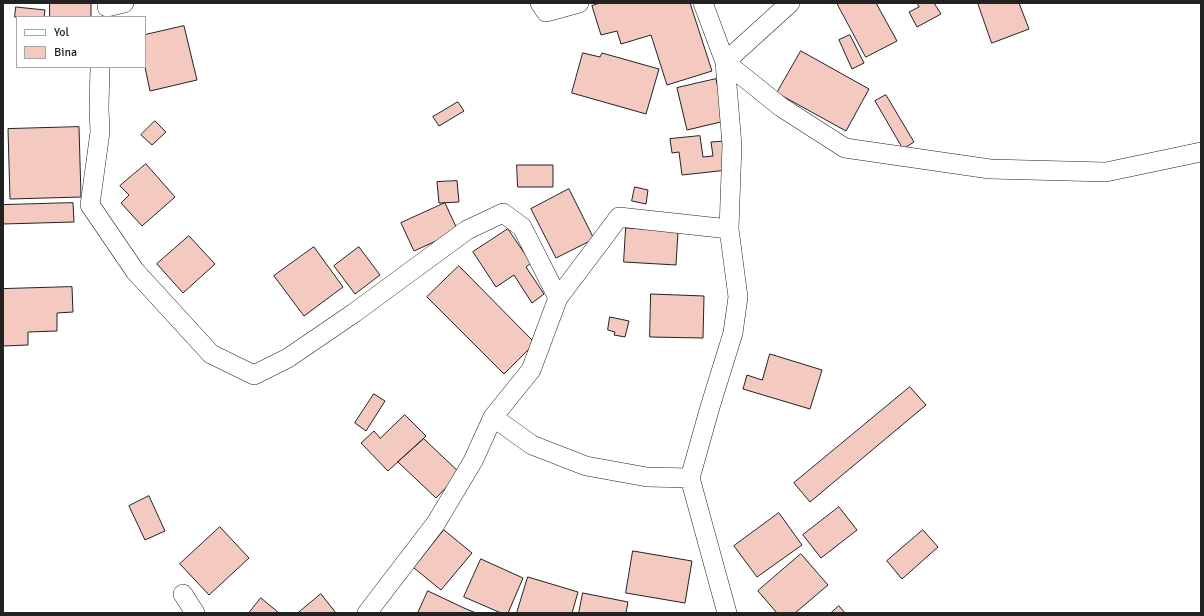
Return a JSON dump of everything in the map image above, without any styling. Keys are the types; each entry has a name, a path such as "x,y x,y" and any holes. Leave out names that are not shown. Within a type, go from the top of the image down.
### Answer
{"street":[{"path":"540,3 546,12 578,3"},
{"path":"703,3 726,62 732,145 729,229 738,297 733,333 690,478 727,613"},
{"path":"726,62 790,3"},
{"path":"726,62 781,107 845,148 990,169 1106,172 1201,152"},
{"path":"100,68 100,132 90,205 135,271 211,354 254,375 288,358 348,317 467,230 503,213 522,227 558,298"},
{"path":"367,613 436,523 473,462 493,418 531,370 558,298 619,217 729,229"},
{"path":"493,418 532,445 586,466 647,477 690,478"},
{"path":"183,594 195,613"}],"building":[{"path":"50,3 91,3 91,16 50,16"},
{"path":"600,3 690,3 712,71 667,85 651,35 621,44 617,31 601,35 592,6"},
{"path":"837,3 876,3 897,41 866,57"},
{"path":"917,3 934,3 941,14 917,27 909,12 919,7"},
{"path":"978,3 1019,3 1029,29 992,43"},
{"path":"16,7 45,10 44,16 15,17"},
{"path":"184,26 197,80 150,91 145,68 146,35"},
{"path":"850,35 864,63 852,69 839,40"},
{"path":"801,51 869,89 846,131 777,93"},
{"path":"583,53 600,57 602,53 659,69 646,114 572,93"},
{"path":"716,79 725,121 687,130 677,88"},
{"path":"886,95 914,142 903,149 875,101"},
{"path":"458,102 464,111 439,126 433,117"},
{"path":"155,121 166,132 152,145 141,135"},
{"path":"79,127 81,197 10,199 8,129"},
{"path":"700,136 703,157 713,156 711,142 725,141 728,170 682,175 679,152 672,153 670,139"},
{"path":"146,164 175,197 142,226 121,203 129,195 120,186"},
{"path":"517,165 553,165 553,187 518,187"},
{"path":"457,181 459,202 439,203 437,182"},
{"path":"635,187 648,190 646,204 632,201"},
{"path":"569,189 594,239 556,258 531,209"},
{"path":"73,203 74,222 3,224 3,205"},
{"path":"445,203 458,231 414,251 401,223"},
{"path":"626,228 678,231 676,265 624,262"},
{"path":"508,229 531,263 526,267 544,294 532,303 514,275 496,287 473,252"},
{"path":"189,236 215,264 183,293 157,264"},
{"path":"314,247 343,287 304,316 274,276"},
{"path":"359,247 380,275 355,294 334,266"},
{"path":"459,266 535,343 504,374 427,297"},
{"path":"72,287 73,312 57,313 57,331 28,332 28,345 3,346 3,289"},
{"path":"651,294 704,296 703,338 650,337"},
{"path":"610,317 629,321 625,337 614,335 615,332 608,330"},
{"path":"770,354 822,370 810,409 743,389 747,375 762,380"},
{"path":"910,387 926,405 810,502 794,483"},
{"path":"374,394 385,401 366,431 355,423"},
{"path":"405,415 426,436 388,471 361,443 374,431 380,438"},
{"path":"424,439 460,473 436,498 398,462"},
{"path":"149,496 165,531 145,540 129,506"},
{"path":"839,507 857,530 821,558 803,535"},
{"path":"779,513 802,545 757,577 734,546"},
{"path":"220,527 249,558 209,595 180,564"},
{"path":"444,530 472,553 441,590 414,568"},
{"path":"923,530 938,547 902,579 887,561"},
{"path":"633,551 692,561 685,603 626,593"},
{"path":"801,554 828,585 795,613 777,613 758,591"},
{"path":"481,559 523,578 508,613 501,613 464,597"},
{"path":"528,577 578,592 572,613 517,613"},
{"path":"428,591 464,608 476,613 418,613"},
{"path":"583,593 628,602 626,613 579,613"},
{"path":"321,594 336,613 298,613"},
{"path":"261,598 279,613 249,613"},
{"path":"839,606 845,613 831,613"}]}
